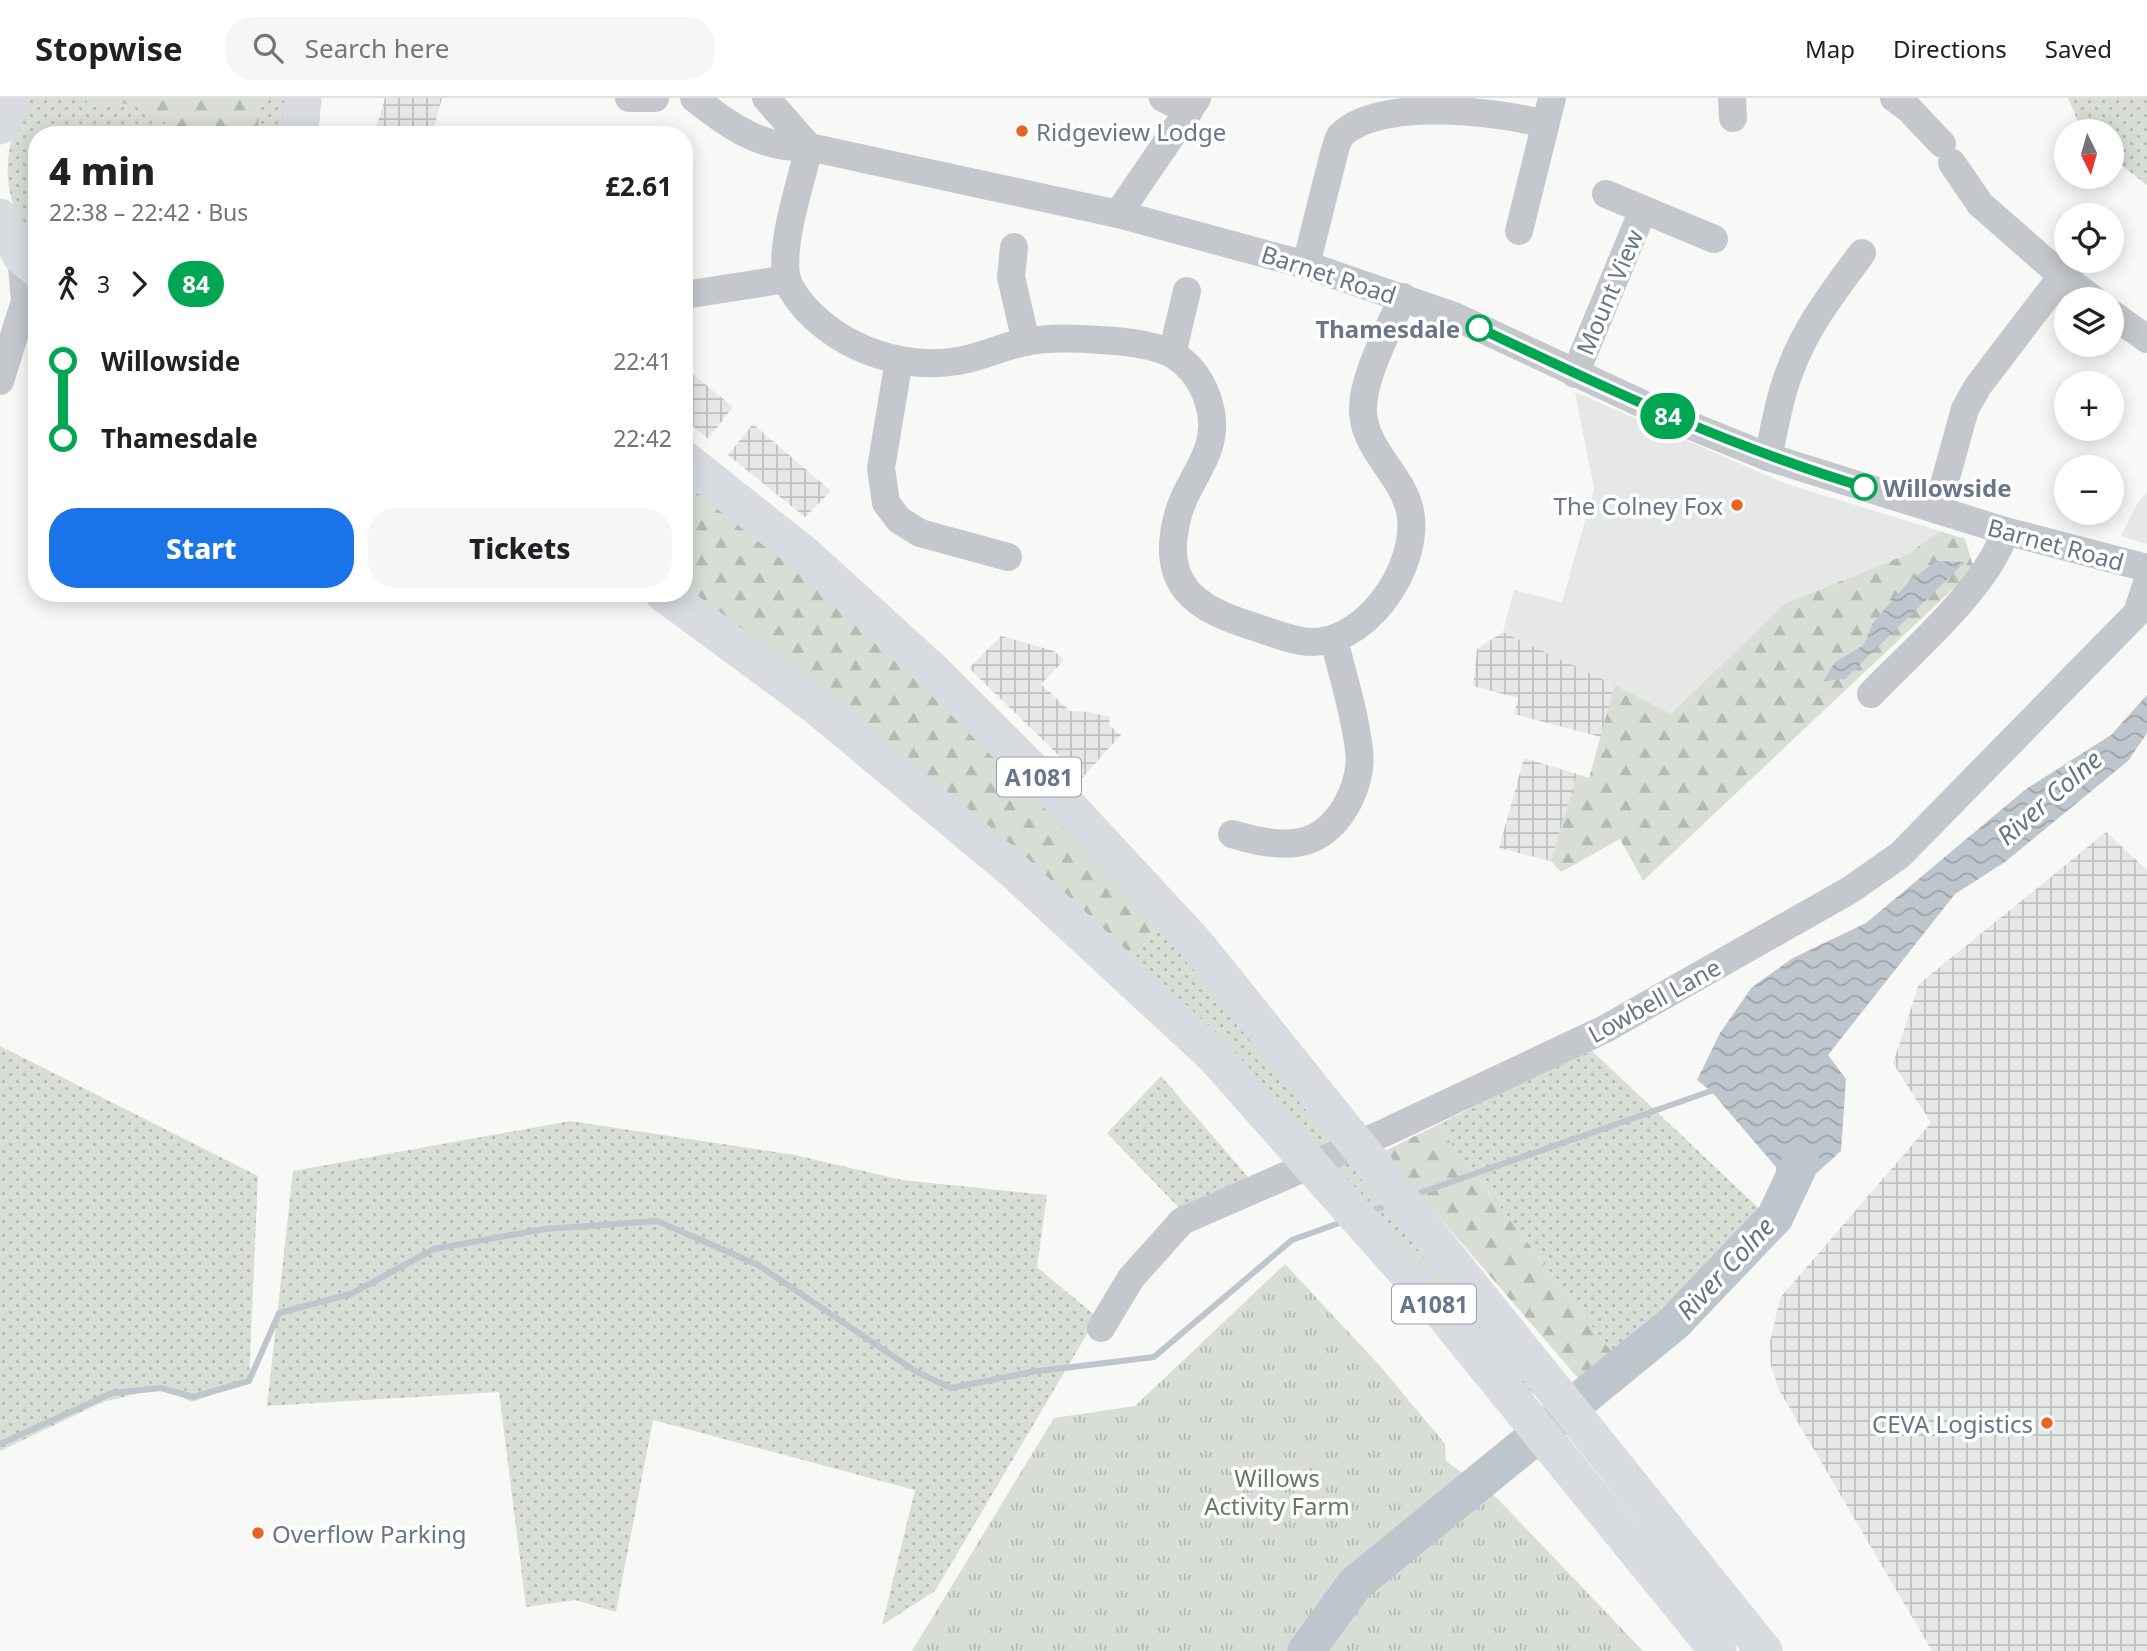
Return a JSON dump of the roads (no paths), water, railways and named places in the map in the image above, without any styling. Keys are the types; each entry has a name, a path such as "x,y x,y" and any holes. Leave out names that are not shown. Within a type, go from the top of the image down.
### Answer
{"main road":[{"path":"0,217 28,261"},
{"name":"A1081","path":"693,466 804,554 934,672 1071,809 1196,944 1764,1651"},
{"name":"A1081","path":"675,602 816,706 1013,870 1214,1056 1445,1316 1717,1651"}],"street":[{"path":"629,98 655,98"},
{"name":"Barnet Road","path":"694,98 732,126 766,143 784,148 809,147 1118,214 1306,265 1454,316 1575,374 1768,457 2005,531 2147,568"},
{"path":"766,98 809,147 785,255 787,279 801,304 841,339 899,360 933,363 958,361 1026,342 1072,338 1110,340 1172,354 1199,380 1210,409 1212,427 1209,446 1178,512 1172,544 1175,567 1182,584 1207,610 1225,618 1297,640 1314,643 1334,640 1366,622 1400,568 1409,541 1409,510 1397,477 1370,442 1363,410 1364,391 1403,297"},
{"path":"1118,214 1193,104 1163,98"},
{"path":"1894,98 1909,108 1947,153 1980,204 1997,222 2077,287"},
{"path":"1306,265 1338,139 1346,126 1369,103 1441,103 1548,111 1519,231"},
{"name":"Mount View","path":"1606,194 1714,239"},
{"name":"Mount View","path":"1575,374 1643,210"},
{"path":"1014,247 1011,277 1026,342"},
{"path":"1768,457 1789,370 1823,307 1862,254"},
{"path":"3,374 25,301 28,272"},
{"path":"1937,510 1965,409 1978,386 2062,276"},
{"path":"693,294 787,279"},
{"path":"1172,354 1187,291"},
{"path":"2124,323 2147,339"},
{"path":"3,374 28,347"},
{"path":"899,360 881,468 886,503 899,520 920,533 1008,557"},
{"path":"1871,694 1979,581 2000,551 2005,531"},
{"name":"Lowbell Lane","path":"1101,1328 1131,1278 1182,1221 1387,1132 1605,1029 1860,883 1911,844 2137,613 2147,583"},
{"path":"1232,834 1253,840 1286,843 1310,839 1324,831 1353,793 1359,774 1360,751 1334,640"}],"water":[{"path":"1937,561 1965,562 1845,679 1823,681 1835,662 1864,645 1872,624 1892,600 1913,578"},
{"path":"2147,695 2147,733 2128,761 2005,862 1955,894 1828,1055 1846,1079 1841,1151 1779,1207 1776,1167 1711,1091 1697,1080 1720,1033 1752,987 1793,958 1866,923 2026,789 2111,735"}],"waterway":[{"path":"1414,1195 1711,1091"},
{"name":"River Colne","path":"1306,1651 1355,1584 1674,1323 1775,1217 1801,1162"},
{"path":"1368,1212 1391,1204"},
{"path":"0,1444 112,1393 161,1388 193,1397 249,1381 279,1313 351,1294 434,1249 545,1229 657,1221 758,1265 915,1371 951,1388 1031,1372 1154,1357 1292,1240 1345,1221"}],"place":[{"name":"Ridgeview Lodge","path":"1022,131"},
{"name":"Thamesdale","path":"1479,328"},
{"name":"Willowside","path":"1864,487"},
{"name":"The Colney Fox","path":"1737,505"},
{"name":"CEVA Logistics","path":"2047,1423"},
{"name":"Overflow Parking","path":"258,1533"}],"park label":[{"name":"Willows Activity Farm","path":"1277,1491"}]}
